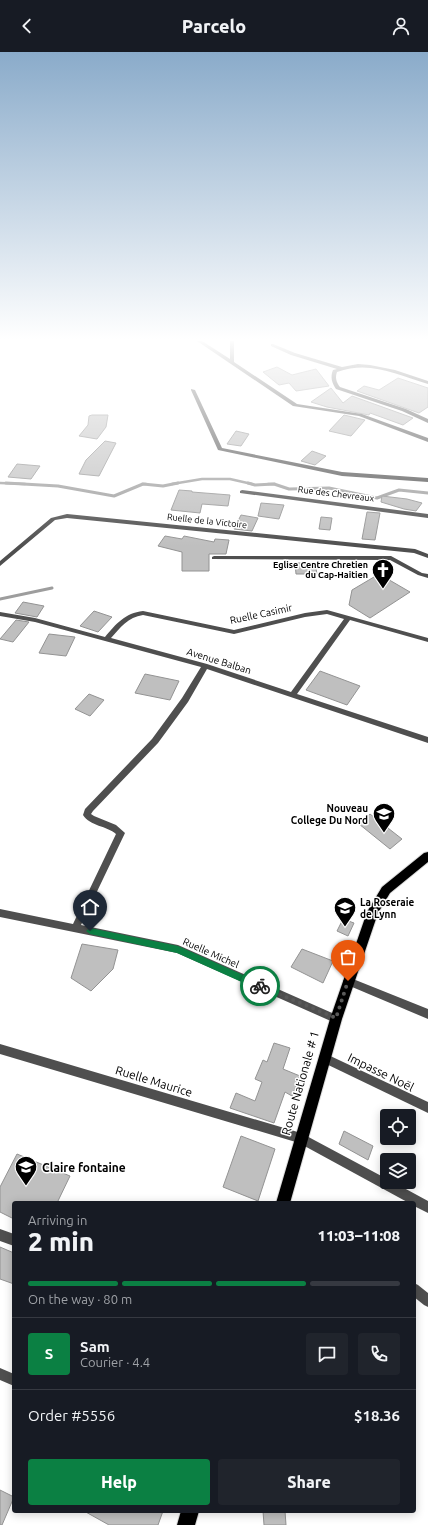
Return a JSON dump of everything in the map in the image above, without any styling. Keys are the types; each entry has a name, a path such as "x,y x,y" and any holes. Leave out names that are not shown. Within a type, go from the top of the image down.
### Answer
{"main road":[{"name":"Route Nationale # 1","path":"284,1201 336,1018 373,912 386,890 428,856"},
{"path":"186,1525 189,1513"}],"street":[{"path":"202,410 220,449 342,474 428,480"},
{"path":"317,410 349,413 370,418 428,440"},
{"path":"403,410 428,421"},
{"name":"Rue des Chevreaux","path":"242,492 428,516"},
{"name":"Ruelle de la Victoire","path":"0,564 53,519 67,516 415,551 428,556"},
{"path":"214,558 391,558 420,574 428,576"},
{"name":"Ruelle Casimir","path":"107,639 129,615 136,613 143,613 234,632 316,613 327,612 428,640"},
{"name":"Avenue Balban","path":"0,614 35,620 205,666 428,740"},
{"path":"292,695 348,618"},
{"path":"75,928 121,833 117,828 90,818 87,815 89,809 155,741 185,700 205,666"},
{"name":"Ruelle Michel","path":"0,913 178,949 266,990 336,1018"},
{"path":"348,981 428,1014"},
{"name":"Ruelle Maurice","path":"0,1048 301,1138 428,1206"},
{"name":"Impasse Noël","path":"324,1058 428,1108"},
{"path":"0,1235 12,1239"},
{"path":"416,1291 428,1301"},
{"path":"0,1374 12,1379"}],"building":[{"path":"341,410 390,410 413,418 403,425 370,413 369,415"},
{"path":"410,410 424,410 419,413"},
{"path":"108,415 106,427 97,439 79,436 88,425 89,416"},
{"path":"344,415 365,420 351,436 329,431"},
{"path":"236,431 249,434 241,446 227,444"},
{"path":"105,441 116,443 99,476 79,474 86,460"},
{"path":"312,451 326,456 315,465 301,461"},
{"path":"17,464 40,466 31,479 8,477"},
{"path":"179,490 230,495 228,506 202,504 200,513 171,510"},
{"path":"382,496 407,499 422,503 416,511 404,509 381,502"},
{"path":"261,503 284,505 279,519 258,516"},
{"path":"367,512 380,513 375,540 362,539"},
{"path":"241,515 258,518 252,531 234,529"},
{"path":"321,517 332,518 330,530 319,529"},
{"path":"165,536 182,539 184,536 214,542 215,539 229,540 226,554 209,554 209,571 182,571 182,552 158,546"},
{"path":"295,563 315,563 317,574 296,574"},
{"path":"379,574 410,592 370,618 349,605 352,590"},
{"path":"23,602 44,606 37,617 15,613"},
{"path":"94,611 112,617 98,632 80,626"},
{"path":"16,620 29,622 13,642 0,639"},
{"path":"49,634 75,637 66,656 39,653"},
{"path":"320,671 360,686 347,705 306,690"},
{"path":"145,674 179,681 170,700 135,693"},
{"path":"89,694 104,700 90,716 75,709"},
{"path":"370,814 402,839 390,849 359,824"},
{"path":"343,919 354,923 348,936 337,931"},
{"path":"82,944 118,950 113,969 91,991 71,978"},
{"path":"302,949 333,961 323,983 291,967"},
{"path":"274,1043 290,1048 283,1069 300,1076 292,1096 285,1092 274,1123 230,1108 236,1093 255,1101 262,1082 255,1079 263,1060 267,1062"},
{"path":"344,1131 373,1146 368,1160 339,1144"},
{"path":"241,1136 275,1149 258,1201 223,1187"},
{"path":"17,1154 70,1176 58,1201 12,1201 12,1218 0,1212 0,1187"},
{"path":"0,1247 12,1252 12,1283 0,1279"},
{"path":"0,1490 12,1496 12,1502 2,1525 0,1525"},
{"path":"88,1513 162,1513 158,1525 109,1525"},
{"path":"263,1513 285,1513 286,1525 264,1525"}],"waterway":[{"path":"178,483 202,479 230,479 250,483"},
{"path":"0,483 20,484"},
{"path":"6,483 20,484"},
{"path":"143,484 163,486 178,483"},
{"path":"172,484 178,483"},
{"path":"250,483 255,485 274,484"},
{"path":"20,484 25,484"},
{"path":"20,484 58,486 114,496 143,484"},
{"path":"268,484 274,484"},
{"path":"274,484 289,489 329,488 377,498 399,490 428,493"},
{"path":"0,599 52,588"}],"way so far":[{"path":"260,986 336,1018 348,981"}],"place":[{"name":"Eglise Centre Chretien du Cap-Haitien","path":"383,590"},
{"name":"Nouveau College Du Nord","path":"384,834"},
{"name":"La Roseraie de Lynn","path":"345,928"},
{"name":"Claire fontaine","path":"26,1186"}],"route":[{"path":"90,931 178,949 260,986"}]}
